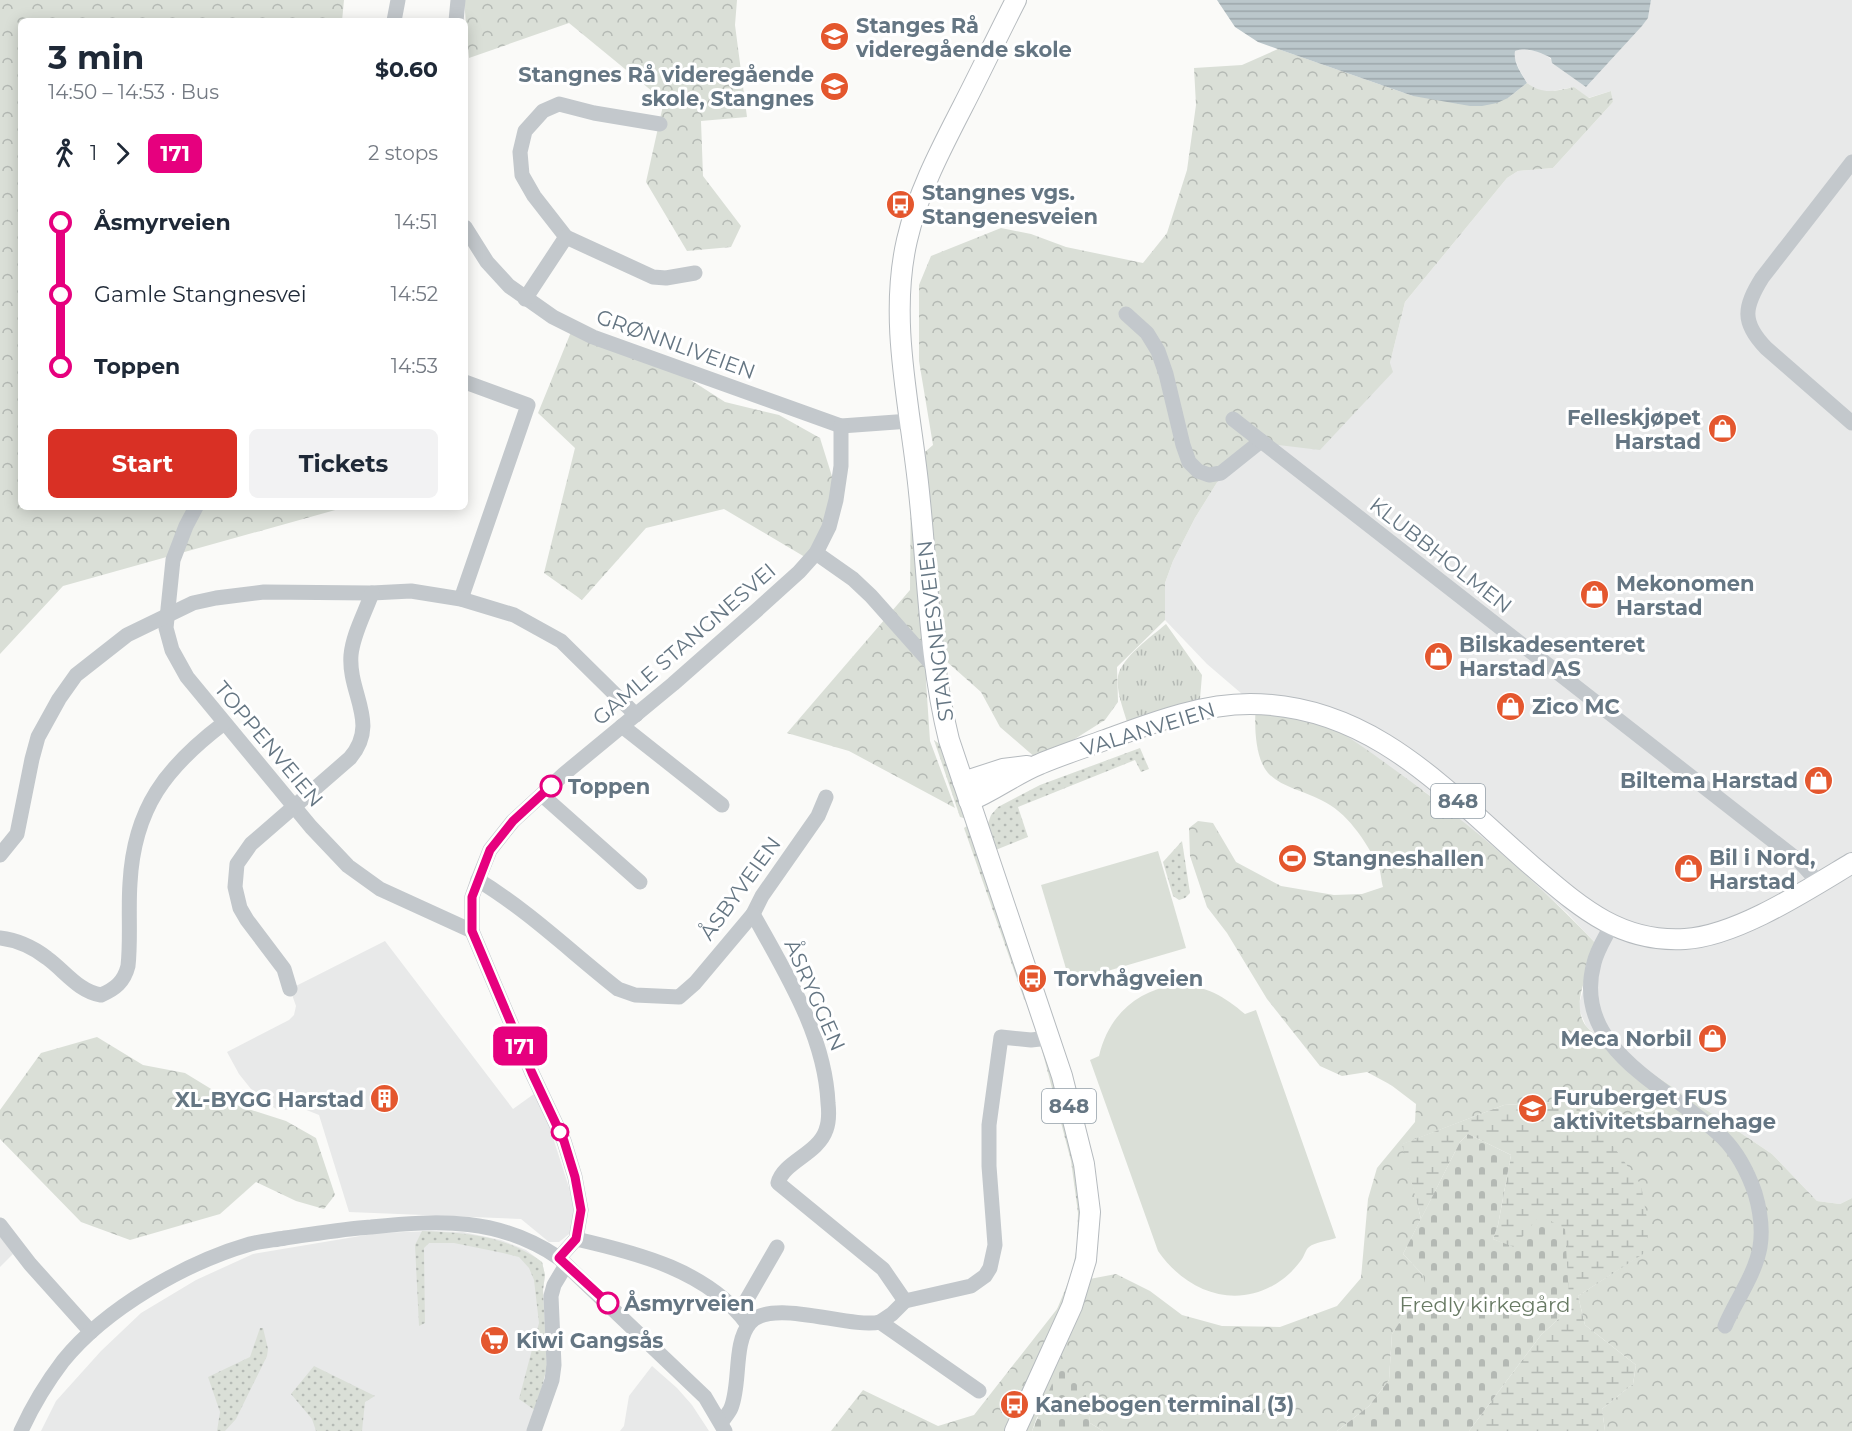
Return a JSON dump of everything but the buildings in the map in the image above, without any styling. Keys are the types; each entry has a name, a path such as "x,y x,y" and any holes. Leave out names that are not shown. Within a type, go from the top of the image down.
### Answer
{"main road":[{"name":"STANGNESVEIEN","path":"1015,1431 1072,1306 1086,1260 1090,1212 1084,1164 1062,1076 942,714 935,668 919,492 902,356 900,290 906,242 917,201 1016,0"},
{"name":"VALANVEIEN","path":"963,782 1003,769 1038,764 1182,714 1222,705 1278,705 1336,719 1361,730 1409,759 1580,907 1611,926 1638,935 1661,939 1687,939 1711,934 1759,915 1852,863"},
{"name":"VALANVEIEN","path":"969,801 994,790 1038,764"}],"street":[{"path":"395,18 398,0"},
{"path":"456,18 458,0"},
{"path":"660,124 594,113 559,104 543,111 525,131 520,152 522,175 534,196 566,237 652,277 666,278 694,273"},
{"path":"1852,162 1762,278 1754,291 1748,319 1753,334 1766,348 1852,423"},
{"name":"GRØNNLIVEIEN","path":"468,232 487,262 525,298 553,317 593,337 841,426 910,421"},
{"path":"525,298 566,237"},
{"path":"1126,314 1147,333 1158,351 1166,374 1183,445 1189,462 1198,471 1209,475 1221,473 1262,441"},
{"path":"460,600 528,405 468,383"},
{"name":"KLUBBHOLMEN","path":"1233,419 1799,861 1819,883"},
{"name":"GAMLE STANGNESVEI","path":"576,1239 581,1210 575,1177 564,1141 532,1073 472,931 472,897 490,850 513,821 757,610 799,572 816,553 829,527 836,500 841,466 841,426"},
{"name":"TOPPENVEIEN","path":"194,510 173,560 166,628 175,657 194,688 332,850 364,878 402,900 472,931"},
{"path":"816,553 853,579 871,596 935,668"},
{"path":"0,855 17,834 38,737 76,675 108,648 128,635 193,603 233,595 285,592 411,591 460,600 514,615 561,641 636,715"},
{"path":"290,989 284,969 247,920 237,898 235,887 237,864 244,852 350,758 362,741 363,717 351,657 353,644 372,593"},
{"path":"0,938 9,939 34,949 88,992 101,995 118,986 128,966 132,863 144,814 174,766 224,723"},
{"path":"622,726 722,805"},
{"path":"542,795 640,882"},
{"name":"ÅSBYVEIEN","path":"478,880 530,915 618,989 635,995 679,997 695,983 753,914 762,896 818,816 826,797"},
{"name":"ÅSRYGGEN","path":"753,914 793,988 808,1023 820,1054 828,1090 829,1112 825,1134 814,1149 787,1170 778,1183 882,1269 905,1301"},
{"path":"1611,926 1594,962 1591,981 1591,1001 1598,1025 1621,1056 1724,1140 1748,1174 1758,1202 1761,1226 1760,1248 1752,1271 1725,1326"},
{"path":"743,1319 798,1313 865,1324 880,1322 905,1301 971,1286 985,1276 990,1268 995,1245 989,1166 989,1125 1001,1037 1031,1040 1049,1038"},
{"path":"21,1431 63,1361 91,1332 135,1299 189,1266 251,1244 317,1233 389,1225 459,1223 501,1229 545,1249 562,1261 705,1397 723,1427"},
{"path":"0,1225 30,1264 91,1332"},
{"path":"534,1431 552,1380 554,1365 551,1296 562,1261 576,1239 619,1250 683,1273 720,1295 743,1319"},
{"path":"723,1427 732,1406 742,1344 743,1319 777,1247"},
{"path":"880,1322 980,1391"}],"shaded area":[{"path":"1217,0 1651,0 1648,18 1586,87 1552,63 1551,58 1533,51 1520,50 1515,51 1515,59 1527,83 1508,98 1497,103 1470,106 1413,96 1258,42 1235,27"},
{"path":"1651,0 1852,0 1852,1198 1840,1204 1817,1201 1772,1154 1601,1039 1586,1026 1578,1007 1591,964 1601,949 1567,913 1523,873 1424,791 1256,706 1207,664 1165,620 1165,583 1173,561 1195,518 1234,455 1390,363 1405,302 1507,178 1518,171 1553,168 1613,102 1611,91 1588,98 1574,87 1537,91 1527,83 1519,69 1514,51 1521,49 1542,52 1586,87 1648,18"},
{"path":"385,941 513,1109 538,1091 574,1203 574,1218 569,1234 559,1242 549,1242 521,1219 349,1212 319,1115 304,1109 278,1110 259,1099 239,1074 227,1052 289,1020 294,1015 296,1006 290,989"},
{"path":"463,1232 501,1240 526,1250 542,1262 545,1275 543,1290 548,1345 529,1431 41,1431 56,1401 101,1351 141,1313 196,1280 253,1254 378,1233"},
{"path":"0,1237 13,1254 0,1267"},
{"path":"652,1366 692,1405 709,1431 620,1431 624,1426 629,1396"}],"green space":[{"path":"0,0 344,0 342,18 18,18 18,510 335,510 63,586 0,654"},
{"path":"464,0 737,0 735,25 747,117 701,121 703,176 741,226 731,247 687,251 646,182 664,101 569,23 469,58 468,18 466,18"},
{"path":"1278,49 1413,96 1508,98 1527,83 1544,91 1574,87 1589,98 1611,91 1613,102 1553,168 1518,171 1507,178 1405,302 1390,363 1393,372 1320,450 1252,442 1234,455 1195,518 1173,561 1165,583 1165,620 1117,667 1118,702 1105,720 1043,759 1037,759 1000,727 981,692 937,653 930,660 926,681 930,741 955,808 849,751 787,733 910,590 911,464 933,445 919,361 919,285 931,256 1001,228 1031,234 1066,247 1143,263 1167,233 1187,170 1196,105 1194,68 1242,65"},
{"path":"571,332 686,377 725,402 779,415 820,438 835,486 815,563 724,509 646,528 582,600 544,573 575,448 538,413"},
{"path":"1166,624 1202,675 1200,699 1127,722 1120,699 1118,676 1125,662 1138,647"},
{"path":"1256,706 1315,721 1341,733 1458,817 1532,881 1601,949 1586,976 1580,997 1582,1017 1588,1028 1772,1154 1817,1201 1840,1204 1852,1198 1852,1431 1605,1431 1602,1409 1633,1384 1636,1365 1585,1325 1578,1296 1642,1254 1601,1129 1571,1101 1504,1105 1403,1144 1421,1219 1403,1254 1423,1275 1426,1283 1392,1334 1389,1380 1369,1406 1337,1431 1103,1431 1090,1423 1086,1395 1037,1417 1032,1431 831,1431 863,1390 938,1426 974,1415 1079,1281 1116,1274 1150,1291 1182,1315 1222,1326 1280,1327 1337,1306 1361,1278 1368,1199 1377,1168 1415,1122 1416,1104 1391,1085 1367,1072 1342,1076 1320,1066 1267,999 1227,933 1207,907 1190,856 1189,828 1198,821 1213,823 1236,862 1281,886 1334,895 1362,894 1383,887 1380,870 1361,837 1339,812 1330,805 1273,778 1268,773 1258,750 1255,732"},
{"path":"934,740 942,746 966,817 964,818 960,817"},
{"path":"1140,748 1149,769 1141,772 1135,760 1018,807 1028,837 993,851 986,829 991,815 998,807 1040,785"},
{"path":"969,826 1026,1002 964,828"},
{"path":"1182,841 1190,893 1179,900 1173,896 1163,862"},
{"path":"1158,851 1186,948 1070,982 1041,885"},
{"path":"1175,985 1185,985 1213,992 1245,1014 1256,1010 1336,1238 1312,1245 1286,1277 1266,1289 1249,1294 1232,1296 1199,1287 1170,1266 1158,1251 1090,1060 1099,1056 1109,1029 1125,1008 1148,993"},
{"path":"97,1037 143,1065 185,1073 239,1106 286,1121 316,1138 335,1195 324,1209 296,1201 256,1182 220,1214 130,1240 81,1222 0,1139 0,1110 41,1053"},
{"path":"1042,1050 1056,1086 1082,1196 1080,1253 1065,1303 1048,1331 1072,1273 1077,1246 1078,1213 1071,1161"},
{"path":"1571,1101 1601,1129 1641,1185 1649,1230 1643,1254 1578,1296 1585,1325 1636,1365 1633,1384 1602,1409 1605,1431 1469,1431 1541,1335 1566,1312 1514,1248 1493,1239 1498,1225 1511,1155 1468,1134 1460,1142 1421,1219 1402,1144 1504,1105"},
{"name":"Fredly kirkegård","path":"1468,1134 1511,1155 1498,1225 1493,1239 1514,1247 1540,1215 1565,1229 1569,1298 1566,1312 1541,1335 1469,1431 1337,1431 1369,1406 1389,1380 1392,1334 1425,1283 1423,1275 1403,1254 1460,1142"},
{"path":"422,1231 485,1237 514,1246 542,1262 545,1275 543,1290 547,1367 536,1411 519,1399 539,1323 534,1280 529,1268 519,1257 503,1253 454,1243 429,1243 424,1248 425,1323 419,1326 415,1245"},
{"path":"260,1328 263,1328 268,1349 267,1356 236,1419 225,1431 217,1431 220,1412 208,1377 250,1357"},
{"path":"1060,1365 1086,1395 1090,1423 1103,1431 1032,1431"},
{"path":"314,1366 375,1396 365,1402 362,1431 316,1431 312,1419 291,1394"}],"bus line":[{"name":"171","path":"551,786 513,821 490,850 472,897 472,931 532,1073 564,1141 575,1177 581,1210 576,1239 559,1258 608,1303"}],"place":[{"name":"Stanges Rå videregående skole","path":"835,37"},
{"name":"Stangnes Rå videregående skole, Stangnes","path":"835,86"},
{"name":"Stangnes vgs. Stangenesveien","path":"901,204"},
{"name":"Felleskjøpet Harstad","path":"1722,429"},
{"name":"Mekonomen Harstad","path":"1595,595"},
{"name":"Bilskadesenteret Harstad AS","path":"1438,656"},
{"name":"Zico MC","path":"1511,706"},
{"name":"Biltema Harstad","path":"1819,780"},
{"name":"Toppen","path":"551,786"},
{"name":"Stangneshallen","path":"1292,858"},
{"name":"Bil i Nord, Harstad","path":"1688,869"},
{"name":"Torvhågveien","path":"1033,978"},
{"name":"Meca Norbil","path":"1713,1038"},
{"name":"XL-BYGG Harstad","path":"385,1099"},
{"name":"Furuberget FUS aktivitetsbarnehage","path":"1532,1109"},
{"name":"Åsmyrveien","path":"608,1303"},
{"name":"Kiwi Gangsås","path":"495,1340"},
{"name":"Kanebogen terminal (3)","path":"1014,1404"}]}
